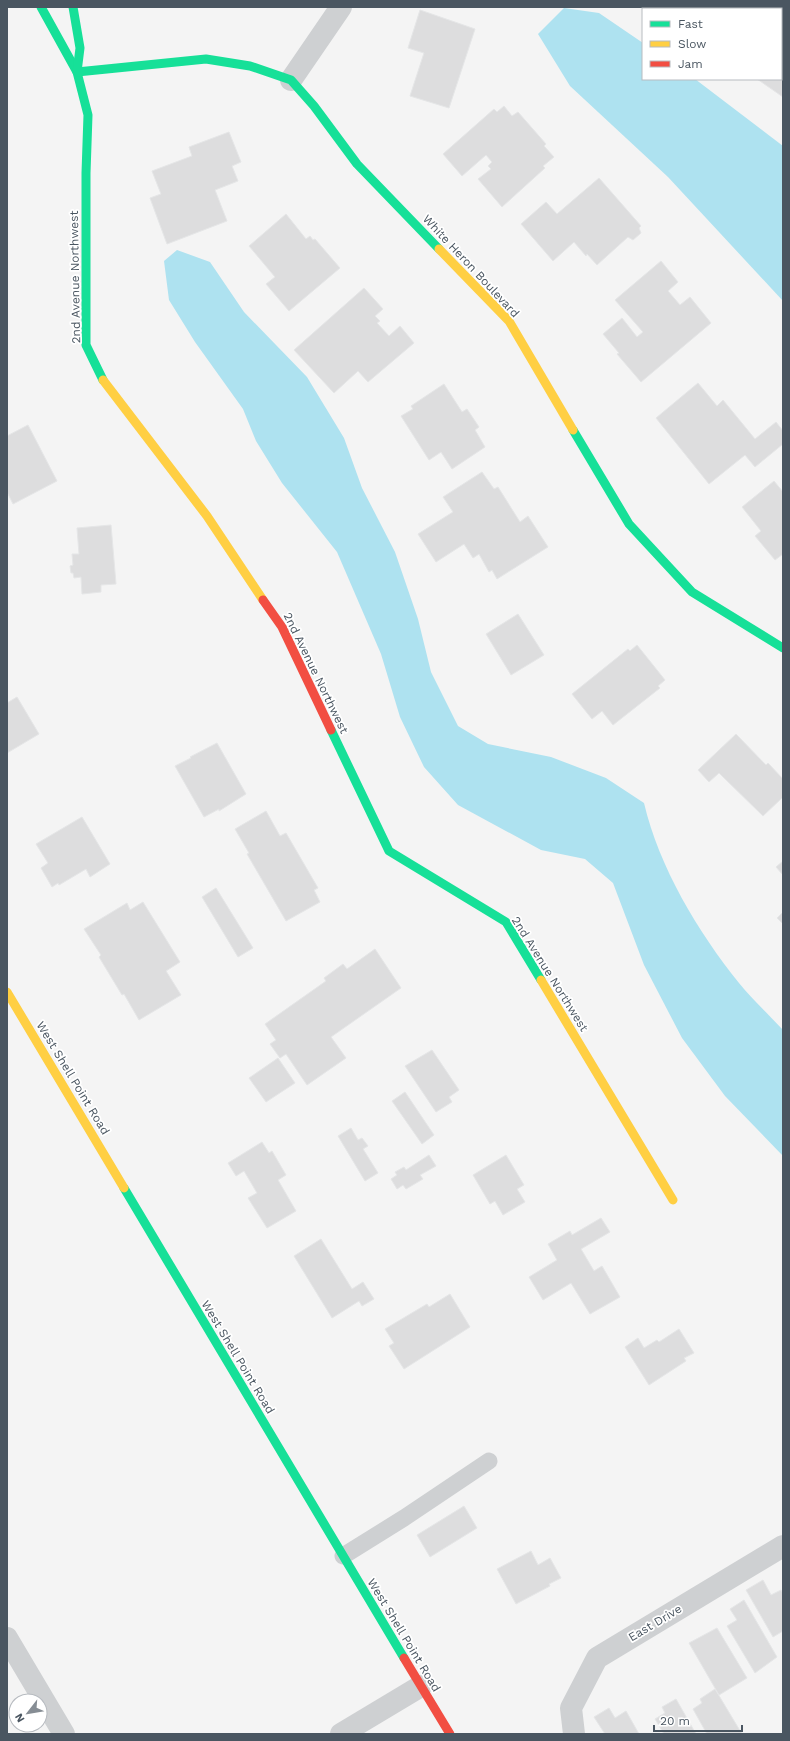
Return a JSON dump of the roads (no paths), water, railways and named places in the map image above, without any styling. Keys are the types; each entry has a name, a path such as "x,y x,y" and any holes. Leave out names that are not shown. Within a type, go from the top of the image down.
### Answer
{"street":[{"name":"2nd Avenue Northwest","path":"42,7 77,72 88,115 86,173 86,345 105,384 207,516 282,628 389,851 506,922 673,1200"},
{"path":"73,7 81,50 77,72"},
{"path":"291,80 342,7"},
{"name":"White Heron Boulevard","path":"77,72 206,59 250,66 291,80 314,106 357,164 509,321 629,524 692,592 783,648"},
{"name":"West Shell Point Road","path":"7,992 450,1734"},
{"name":"East Drive","path":"574,1734 572,1708 597,1658 783,1546"},
{"path":"7,1638 64,1734"},
{"path":"341,1734 421,1686"}],"lane":[{"path":"343,1556 404,1518 488,1461"}],"water":[{"path":"564,8 599,13 642,42 642,80 696,80 783,146 783,301 668,177 570,86 538,34"},
{"path":"177,250 210,262 244,312 307,377 344,438 362,488 395,552 418,619 431,672 458,726 488,744 551,757 606,778 644,803 659,851 695,921 739,983 783,1030 783,1156 725,1096 682,1038 644,965 613,883 585,859 541,850 458,805 424,767 400,717 381,654 337,552 282,483 256,441 243,409 195,342 169,300 164,261"}]}
